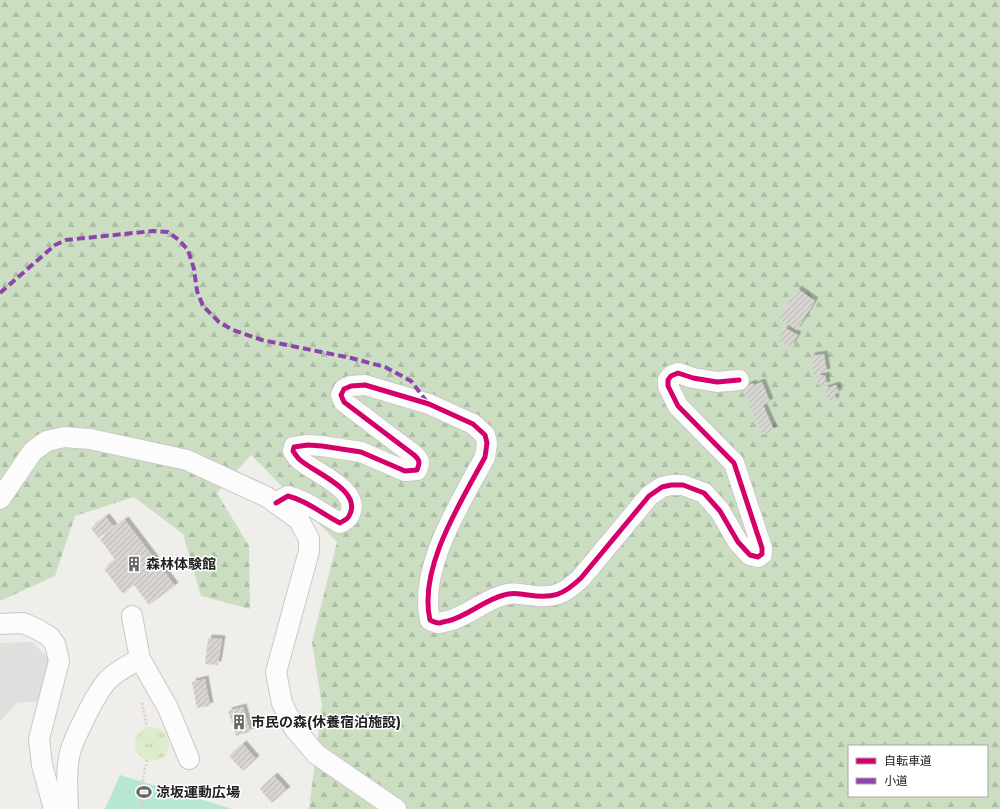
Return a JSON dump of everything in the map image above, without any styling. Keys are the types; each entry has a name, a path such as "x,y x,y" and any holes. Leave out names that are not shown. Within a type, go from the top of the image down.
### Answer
{"street":[{"path":"276,503 288,496 298,499 340,523 349,517 352,508 351,501 347,493 331,480 298,458 294,451 294,447 308,445 322,446 361,452 405,471 416,470 420,464 419,459 344,402 341,395 344,389 351,386 365,385 429,404 473,424 484,435 487,443 485,457 441,544 434,563 429,583 428,612 430,620 438,623 453,619 473,611 492,599 504,594 515,593 546,596 569,590 581,578 649,496 662,487 683,485 704,493 720,511 738,542 750,555 758,557 762,554 762,548 734,463 678,406 668,386 670,376 678,373 693,378 717,382 739,380"},
{"path":"0,499 33,451 47,441 64,437 90,439 187,460 267,497 300,520 309,539 309,551 276,672 282,703 294,728 316,754 396,809"},
{"path":"132,616 140,659 168,708 189,759"},
{"path":"0,624 23,623 37,629 50,637 57,649 59,661 39,739 42,765 54,809"},
{"path":"68,809 67,779 69,755 95,699 107,681 126,666 140,659"}],"path":[{"path":"144,809 140,792 147,760"}],"green space":[{"path":"0,0 1000,0 1000,809 309,809 322,705 312,642 337,542 251,455 217,493 249,546 250,609 201,596 183,534 134,497 75,516 55,576 0,601"},
{"path":"149,727 155,727 164,732 168,738 168,750 164,756 155,761 149,761 140,756 135,747 135,741 140,732"},
{"name":"涼坂運動広場","path":"120,775 232,809 105,809"}],"shaded area":[{"path":"32,642 51,661 39,701 17,703 1,720 0,724 0,643"}],"building":[{"path":"798,289 815,301 797,330 779,319"},
{"path":"785,328 798,335 791,347 778,340"},
{"path":"824,354 827,372 814,375 811,356"},
{"path":"825,375 827,385 819,387 817,376"},
{"path":"762,382 770,402 763,405 774,430 763,435 742,388 753,383 754,385"},
{"path":"836,385 839,393 835,394 836,400 831,402 824,389"},
{"path":"106,517 114,527 98,538 91,528"},
{"name":"森林体験館","path":"125,520 175,586 149,605 134,585 123,594 104,569 115,560 100,539"},
{"path":"208,638 222,639 218,665 205,664"},
{"name":"市民の森(休養宿泊施設)","path":"205,679 210,706 197,708 192,682"},
{"name":"市民の森(休養宿泊施設)","path":"243,707 250,732 236,736 228,711"},
{"name":"市民の森(休養宿泊施設)","path":"243,744 256,759 243,771 229,756"},
{"path":"274,776 287,790 272,803 260,789"}],"marked path":[{"path":"0,293 55,245 66,240 153,231 168,232 179,240 188,250 194,269 197,291 203,306 219,322 233,330 262,340 351,358 385,367 411,381 428,403"}],"cycle path":[{"path":"276,503 288,496 295,498 340,523 347,519 352,507 349,498 343,490 299,459 293,451 294,447 308,445 322,446 361,452 405,471 417,470 419,462 416,457 344,402 341,395 344,389 351,386 365,385 429,404 473,424 485,435 487,443 485,457 454,515 436,557 430,579 428,600 430,620 440,623 455,619 490,600 507,594 551,596 563,592 581,578 649,496 662,487 671,485 683,485 704,493 720,511 738,542 750,555 758,557 762,554 762,548 734,463 678,406 668,386 668,380 671,376 678,373 693,378 717,382 739,380"}],"place":[{"name":"森林体験館","path":"134,564"},
{"name":"市民の森(休養宿泊施設)","path":"239,722"},
{"name":"涼坂運動広場","path":"144,792"}]}
